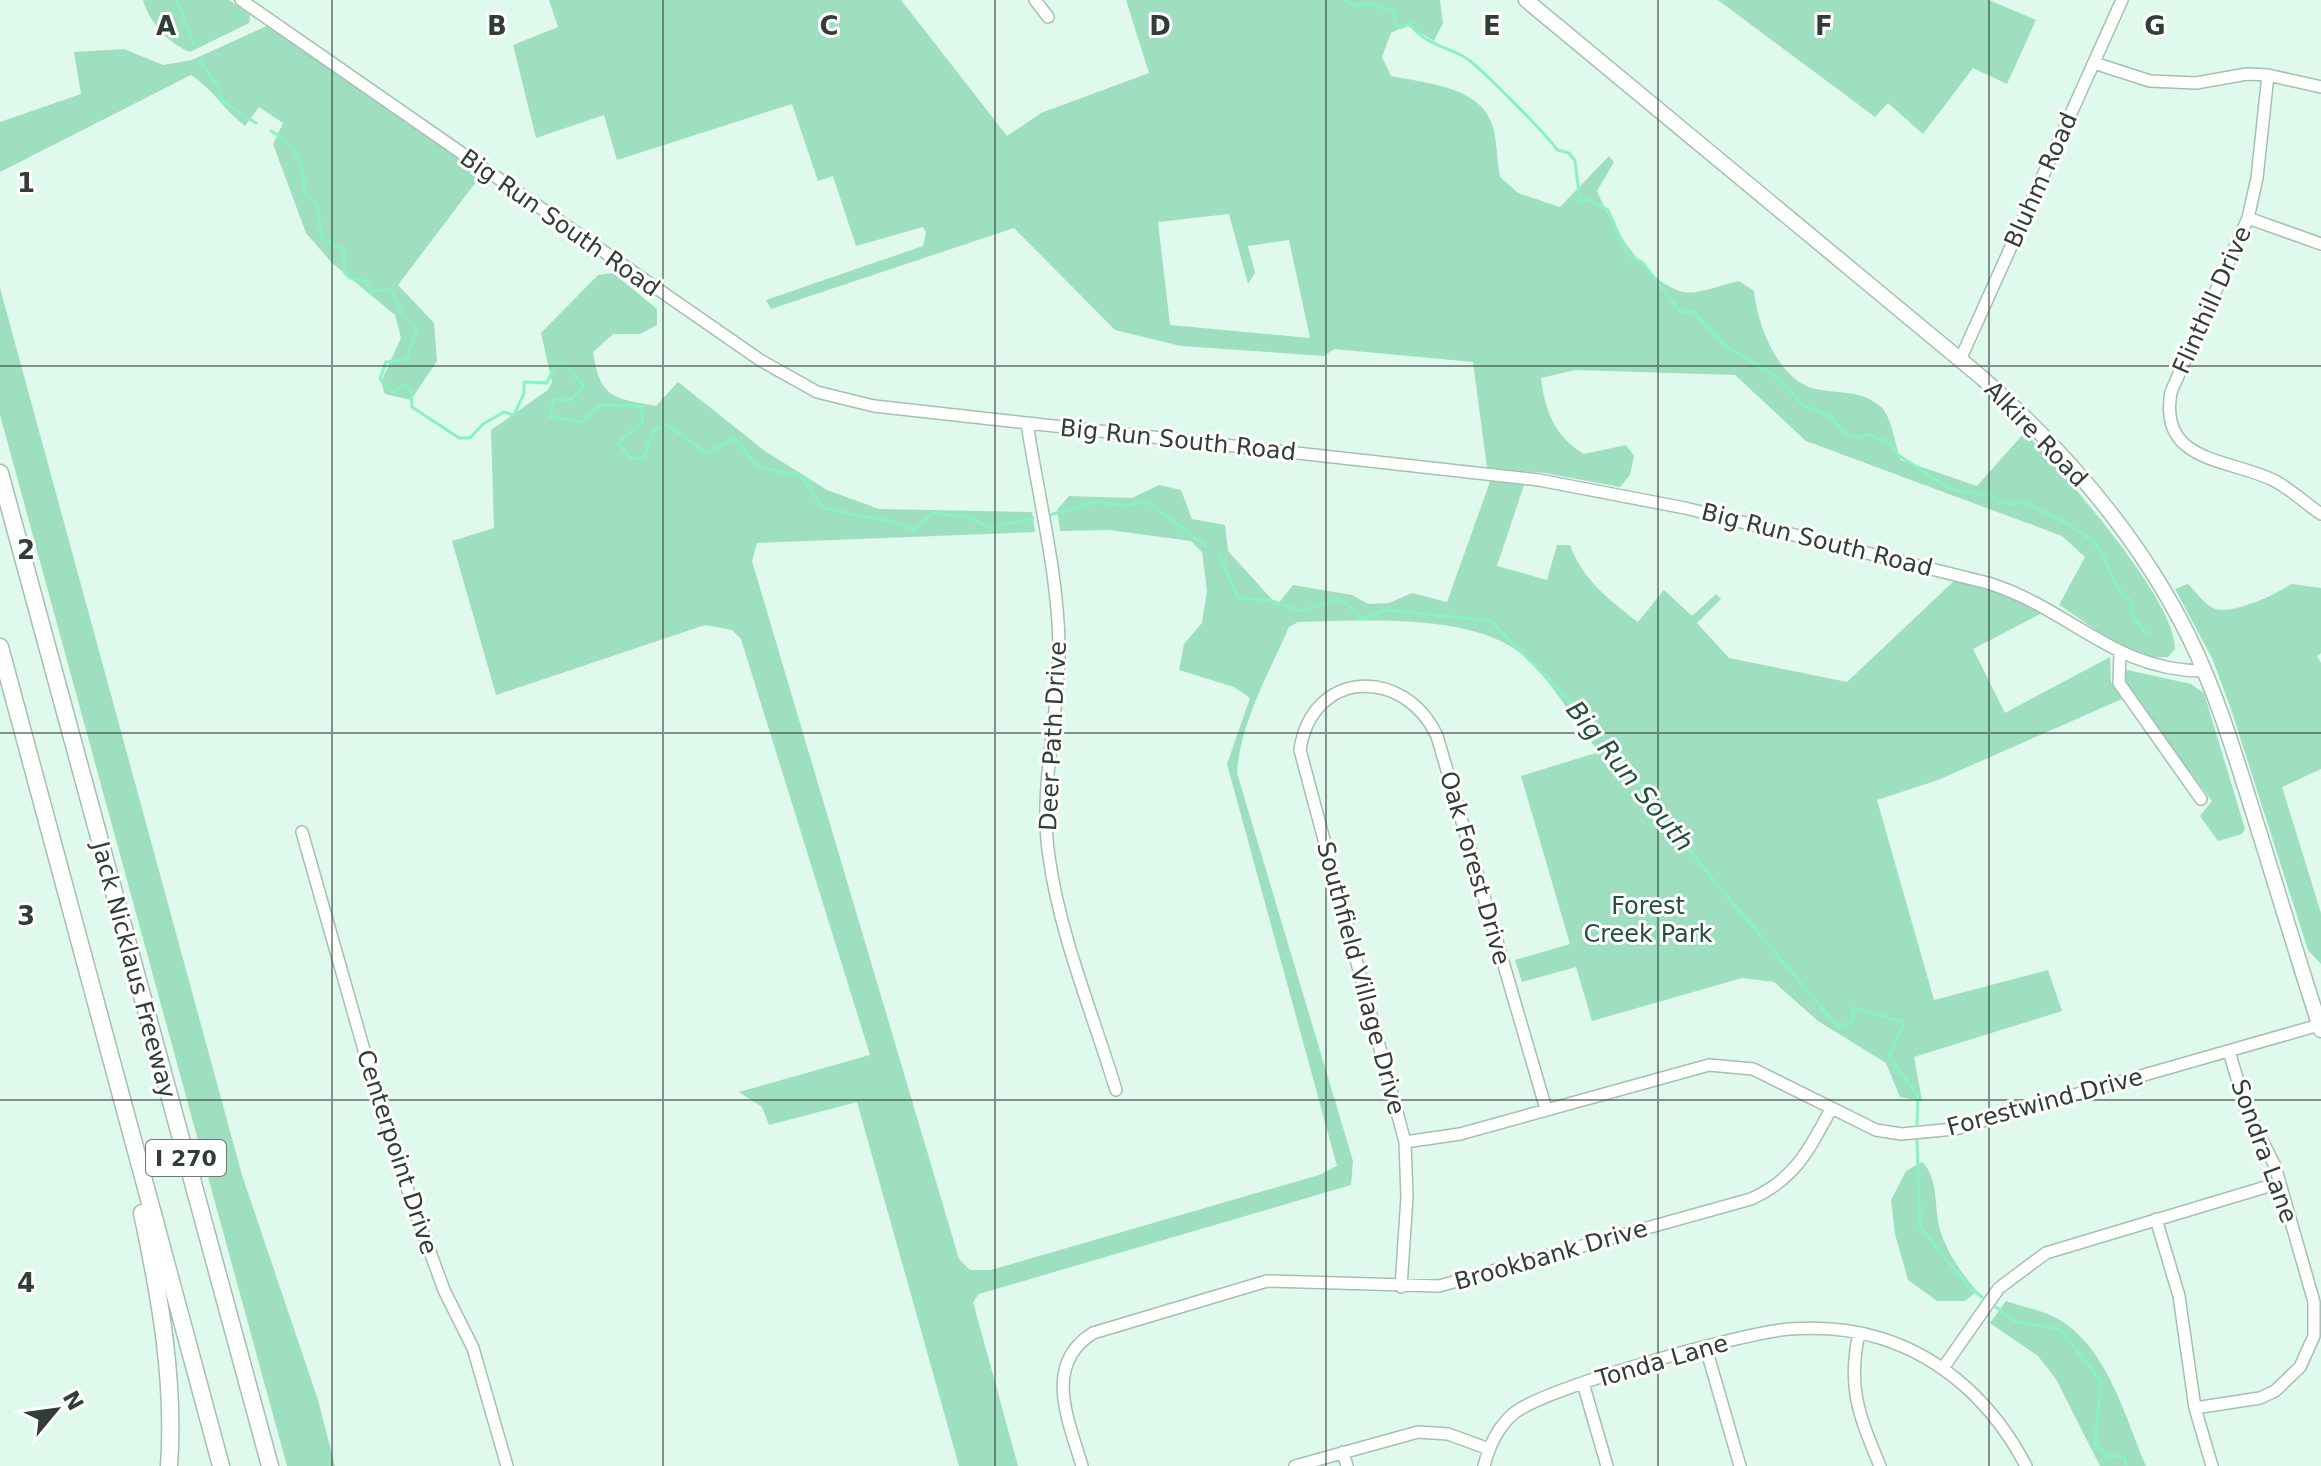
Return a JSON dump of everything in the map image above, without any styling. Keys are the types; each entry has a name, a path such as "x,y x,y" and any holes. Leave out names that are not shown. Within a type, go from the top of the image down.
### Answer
{"highway":[{"name":"Jack Nicklaus Freeway","path":"0,473 270,1466"},
{"name":"Jack Nicklaus Freeway","path":"0,647 221,1466"},
{"path":"114,1075 151,1255 170,1372 172,1420 169,1466"}],"main road":[{"name":"Alkire Road","path":"1526,0 1960,360 2033,425 2086,482 2167,597 2204,671 2230,738 2320,1027"}],"street":[{"name":"Big Run South Road","path":"241,0 760,360 817,392 874,406 1479,472 1624,494 1988,583 2052,610 2120,654 2150,666 2204,671"},
{"path":"1035,0 1048,17"},
{"name":"Bluhm Road","path":"1960,360 2122,0"},
{"path":"2094,63 2150,81 2196,83 2247,74 2268,75 2321,87"},
{"name":"Flinthill Drive","path":"2268,75 2257,178 2248,218 2171,392 2168,411 2173,429 2194,452 2279,483 2321,514"},
{"path":"2248,218 2321,244"},
{"name":"Deer Path Drive","path":"1027,423 1059,641 1057,710 1047,765 1049,856 1058,904 1116,1090"},
{"path":"2120,654 2119,683 2201,799"},
{"name":"Oak Forest Drive","path":"1345,691 1362,686 1398,692 1417,704 1433,727 1546,1109"},
{"name":"Southfield Village Drive","path":"1345,691 1318,707 1306,727 1300,750 1405,1142 1407,1197 1401,1287"},
{"name":"Centerpoint Drive","path":"302,832 370,1071 410,1197 444,1290 473,1348 507,1466"},
{"name":"Forestwind Drive","path":"1405,1142 1460,1134 1709,1065 1753,1069 1876,1130 1901,1134 1955,1129 2320,1027"},
{"name":"Sondra Lane","path":"2195,1408 2260,1398 2289,1380 2309,1351 2314,1336 2314,1302 2279,1183 2265,1141 2240,1093 2229,1051"},
{"name":"Brookbank Drive","path":"1082,1466 1063,1402 1062,1375 1075,1347 1103,1328 1267,1281 1287,1279 1401,1287 1439,1286 1751,1199 1785,1181 1808,1150 1831,1109"},
{"path":"1943,1368 1999,1288 2026,1265 2067,1244 2279,1183"},
{"path":"2156,1219 2181,1308 2195,1408 2212,1466"},
{"name":"Tonda Lane","path":"1484,1466 1489,1449 1513,1414 1550,1393 1706,1348 1788,1329 1859,1333 1912,1350 1943,1368 1988,1407 2007,1432 2026,1466"},
{"path":"1859,1333 1851,1373 1853,1391 1880,1466"},
{"path":"1706,1348 1740,1466"},
{"path":"1583,1383 1607,1466"},
{"path":"1295,1466 1418,1432 1448,1434 1489,1449"},
{"path":"1343,1452 1347,1466"}],"green space":[{"path":"143,0 229,0 250,15 249,23 190,52 161,31"},
{"path":"549,0 901,0 1007,136 1041,113 1149,73 1126,0 1440,0 1443,23 1434,41 1406,25 1391,33 1382,57 1391,76 1450,89 1465,95 1487,113 1493,127 1500,177 1518,193 1560,207 1609,156 1614,162 1597,191 1611,220 1643,265 1656,278 1684,292 1704,291 1739,281 1754,291 1764,333 1789,373 1812,388 1866,397 1882,408 1901,460 1977,486 2025,432 2089,505 2137,569 2157,599 2170,627 2175,649 2168,657 2139,653 2111,640 2059,605 2085,557 2062,536 1806,441 1735,375 1575,370 1541,378 1553,422 1574,447 1584,454 1626,445 1634,456 1630,475 1620,487 1545,473 1487,468 1473,362 1334,349 1324,356 1181,346 1115,330 1014,228 771,309 766,300 923,246 926,233 923,227 856,246 833,176 818,181 792,104 617,160 604,115 536,138 513,45 558,27","holes":["1229,214 1248,284 1255,273 1248,246 1289,240 1310,338 1170,325 1158,222"]},
{"path":"1718,0 1989,0 2036,20 2007,84 1973,68 1923,134 1888,103 1875,117"},
{"path":"269,25 482,174 398,285 434,323 437,361 411,400 385,394 381,382 401,338 395,315 332,263 306,233 273,144 283,123 259,107 245,126 191,75 0,172 0,122 81,94 74,52 124,49 163,65 192,60"},
{"name":"Forest Creek Park","path":"613,273 657,309 657,325 640,334 613,334 593,352 600,379 611,394 656,406 678,382 765,451 827,490 879,509 1032,512 1035,532 757,543 752,561 959,1259 970,1270 991,1270 1319,1175 1337,1166 1227,764 1250,698 1234,687 1179,670 1184,644 1202,623 1207,590 1202,552 1191,541 1109,530 1060,531 1057,510 1069,496 1132,498 1159,485 1181,490 1192,519 1225,525 1228,551 1277,605 1293,585 1352,595 1368,604 1389,603 1412,593 1447,602 1491,479 1525,482 1497,566 1547,580 1557,545 1570,545 1590,579 1638,622 1664,590 1692,616 1716,594 1721,599 1697,623 1729,658 1847,682 1955,580 1999,591 2042,613 1973,649 2005,713 2110,657 2111,682 2122,699 1938,780 1877,800 1934,1000 2048,970 2062,1011 1914,1057 1922,1101 1900,1097 1886,1063 1818,1021 1774,982 1742,978 1592,1021 1576,967 1522,982 1515,960 1570,944 1521,776 1599,752 1563,702 1524,656 1503,642 1476,632 1416,622 1298,622 1289,627 1257,698 1239,754 1237,773 1353,1161 1351,1185 979,1294 973,1302 1018,1466 959,1466 857,1102 769,1125 762,1107 739,1092 870,1055 741,639 732,630 705,625 496,695 452,541 494,528 491,430 548,390 552,382 541,333 598,275"},
{"path":"0,288 242,1175 318,1400 335,1466 287,1466 0,415"},
{"path":"2188,584 2208,605 2219,610 2252,603 2291,584 2321,588 2321,653 2317,656 2321,663 2321,769 2282,787 2321,913 2321,964 2308,950 2212,658 2175,589"},
{"path":"2127,670 2191,684 2204,693 2245,829 2242,834 2218,841 2200,816 2212,801 2132,695 2124,681"},
{"path":"1922,1162 1931,1177 1944,1241 1956,1264 1977,1291 1965,1301 1937,1301 1908,1280 1895,1234 1891,1200 1906,1171"},
{"path":"2006,1301 2048,1314 2068,1325 2084,1341 2110,1380 2146,1466 2100,1466 2056,1379 2038,1356 1990,1323"}],"waterway":[{"name":"Big Run South","path":"177,0 194,45"},
{"path":"1343,0 1358,6 1367,3 1393,11 1396,24 1401,28 1410,23 1421,36 1473,64 1557,150 1569,153 1575,161 1580,201 1589,200 1608,210 1628,255 1642,262 1681,313 1693,311 1725,346 1774,375 1804,406 1830,416 1847,435 1858,438 1867,434 1890,443 1898,455 1950,489 1992,496 2013,505 2020,501 2085,535 2100,550 2116,585 2132,601 2135,620 2148,635"},
{"name":"Big Run South","path":"200,61 218,86 222,101 256,123"},
{"name":"Big Run South","path":"271,131 293,149 301,165 304,193 317,204 322,238 344,250 344,272 350,278 366,281 371,292 390,289 403,315 417,328 407,359 386,362 380,379 393,392 405,384 411,391 412,407 459,438 470,438 483,424 504,412 514,415 524,393 524,382 547,383 555,365 565,365 584,386 569,401 554,399 550,417 582,422 600,405 641,406 643,422 618,443 631,459 644,458 653,431 666,424 707,453 734,438 759,467 801,476 823,508 881,519 914,530 933,513 968,517 990,528 1033,518"},
{"name":"Big Run South","path":"1050,515 1095,502 1125,506 1146,501 1206,546"},
{"name":"Big Run South","path":"1220,556 1238,598 1269,600 1302,611 1340,598 1362,619 1388,610 1491,621 1600,732 1706,871 1838,1027 1853,1022 1853,1008 1904,1022 1889,1057 1918,1096 1917,1124"},
{"name":"Big Run South","path":"1917,1141 1920,1227 1968,1286 1982,1297"},
{"name":"Big Run South","path":"1996,1307 2014,1321 2061,1330 2101,1382 2095,1444 2107,1456 2125,1457 2126,1466"}]}
